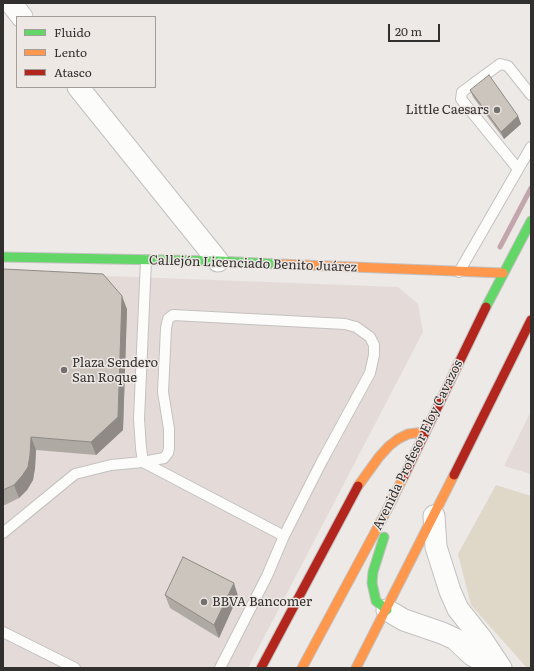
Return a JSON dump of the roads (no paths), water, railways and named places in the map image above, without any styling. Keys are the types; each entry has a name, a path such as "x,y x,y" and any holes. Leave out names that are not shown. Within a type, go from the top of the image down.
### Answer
{"main road":[{"name":"Avenida Profesor Eloy Cavazos","path":"302,668 388,508 503,273 531,221"},
{"name":"Callejón Licenciado Benito Juárez","path":"3,257 218,260 503,273"},
{"path":"356,668 387,610 531,320"},
{"path":"261,668 355,490 389,446 408,434 424,432"},
{"path":"387,610 376,601 372,583 373,572 386,529 388,508"}],"street":[{"path":"11,3 21,16"},
{"path":"79,88 218,260"},
{"path":"434,516 436,547 450,591 458,608 481,638 501,668"},
{"path":"387,610 404,620 455,639 472,655 494,668"}],"lane":[{"path":"518,169 461,99 462,92 500,64 508,66 531,95"},
{"path":"459,272 531,147"},
{"path":"143,462 140,448 139,419 146,260"},
{"path":"3,533 75,474 111,465 143,462 164,458 168,453 169,435 163,392 166,328 168,319 173,315 344,324 356,327 370,337 374,345 374,355 370,373 322,461 284,536 267,576 220,668"},
{"path":"143,462 284,536"},
{"path":"3,632 75,668"}],"waterway":[{"path":"500,247 531,188"}],"place":[{"name":"Little Caesars","path":"497,110"},
{"name":"Plaza Sendero San Roque","path":"64,370"},
{"name":"BBVA Bancomer","path":"204,602"}]}
